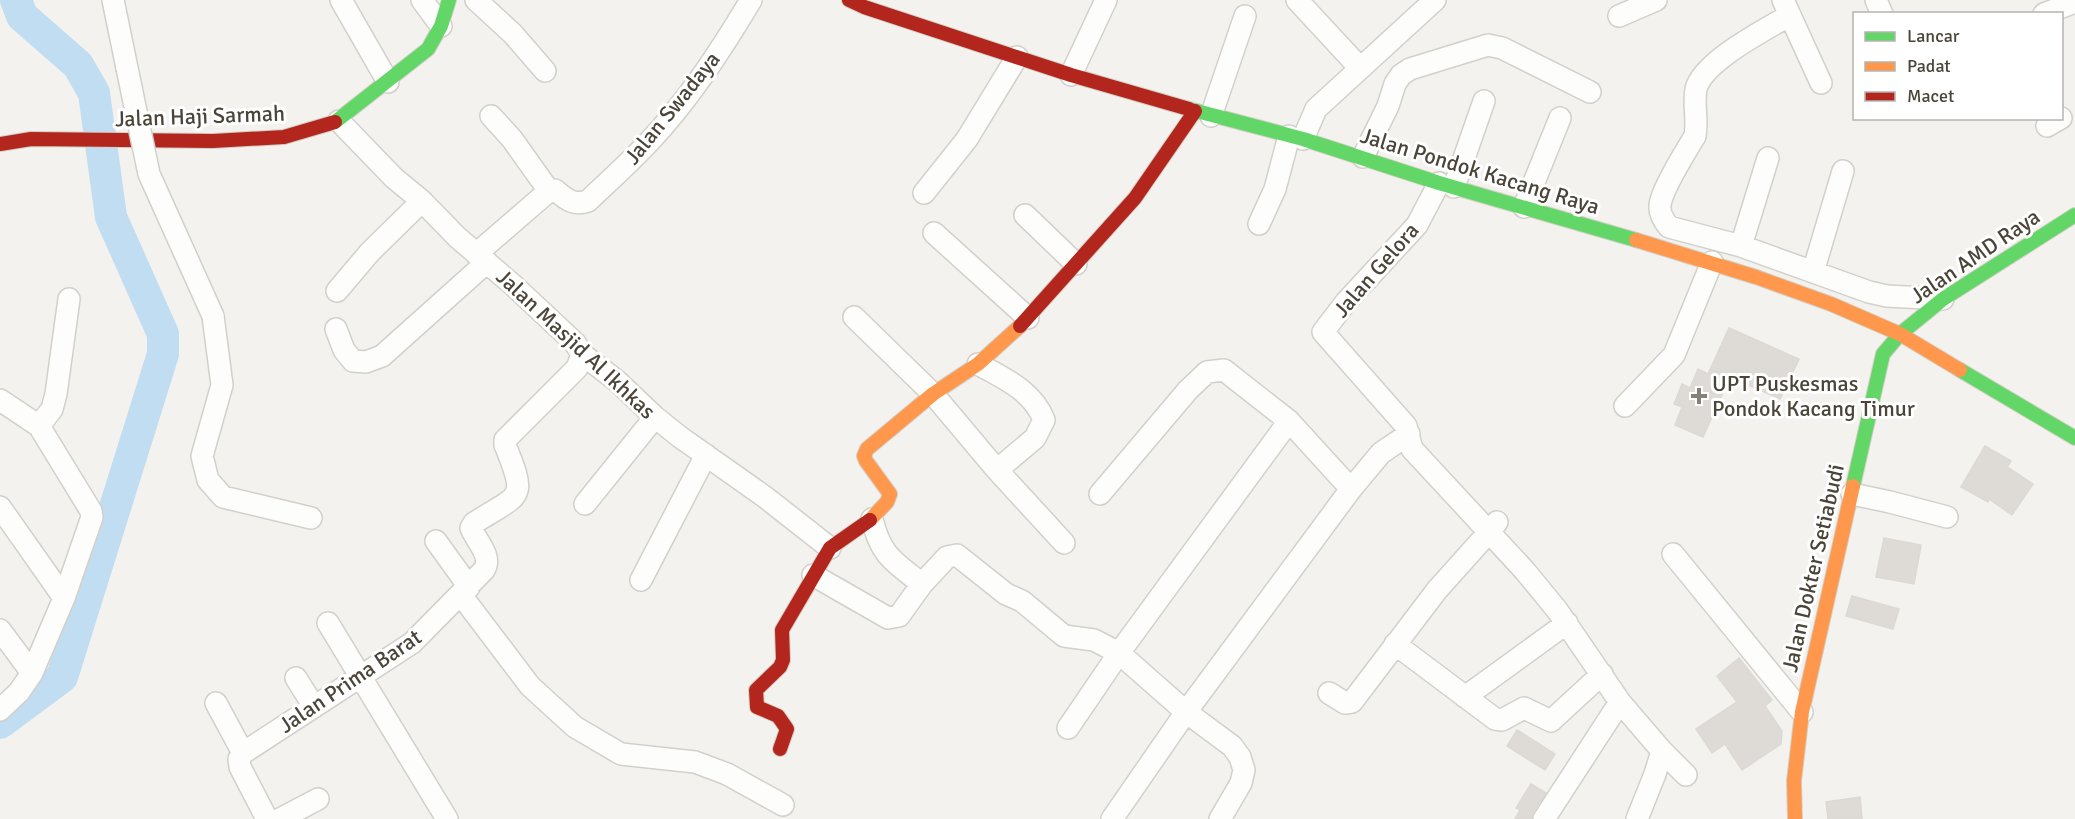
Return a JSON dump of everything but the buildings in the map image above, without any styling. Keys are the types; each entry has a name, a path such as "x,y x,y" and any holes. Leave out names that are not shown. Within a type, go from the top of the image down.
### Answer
{"street":[{"path":"113,0 149,174 213,316 222,385 202,456 208,480 223,497 311,518"},
{"path":"341,0 388,82"},
{"path":"422,0 441,26"},
{"name":"Jalan Haji Sarmah","path":"0,144 31,139 213,141 284,137 339,121 428,49 441,26 449,0"},
{"path":"476,0 513,34 545,71"},
{"name":"Jalan Swadaya","path":"549,191 555,190 571,202 580,204 588,201 649,142 713,59 751,0"},
{"name":"Jalan Pondok Kacang Raya","path":"849,0 864,7 1071,75 1203,114 1296,137 1446,185 1712,262 1831,304 1900,334 2075,438"},
{"path":"1071,75 1106,0"},
{"path":"1297,0 1360,68"},
{"path":"1259,224 1296,137 1316,109 1435,0"},
{"path":"1619,16 1656,0"},
{"path":"2049,12 2075,2"},
{"path":"1821,83 1786,7 1714,62 1701,78 1696,90 1697,127 1695,136 1669,183 1660,205 1662,218 1669,227 1741,246 1869,292 1887,296 1943,298"},
{"path":"780,749 787,729 778,716 757,707 756,690 780,667 783,660 782,630 830,548 872,519 887,502 890,494 887,486 866,462 864,456 867,449 933,394 978,364 1028,318 1135,198 1203,114 1245,16"},
{"path":"1363,157 1401,75 1410,69 1473,48 1488,45 1502,48 1590,92"},
{"path":"924,193 967,139 1017,57"},
{"path":"1446,185 1484,101"},
{"path":"336,329 344,350 352,361 366,362 382,356 549,191 512,139 491,116"},
{"path":"1524,207 1560,118"},
{"name":"Jalan Masjid Al Ikhkas","path":"339,121 394,178 422,201 457,237 574,343 582,354 617,381 655,417 765,497 830,548"},
{"path":"1741,246 1768,158"},
{"path":"1813,272 1843,171"},
{"name":"Jalan Gelora","path":"1409,434 1406,426 1323,332 1346,302 1417,225 1446,185"},
{"path":"337,291 370,252 422,201"},
{"path":"1025,215 1076,264"},
{"name":"Jalan AMD Raya","path":"1900,334 1943,298 2075,215"},
{"path":"934,233 1028,318"},
{"path":"1625,406 1674,355 1712,262"},
{"path":"39,426 52,409 56,394 69,299"},
{"path":"854,317 933,394 1064,543"},
{"name":"Jalan Dokter Setiabudi","path":"1795,819 1794,781 1802,712 1883,354 1900,334"},
{"name":"Jalan Prima Barat","path":"243,753 412,643 488,565 487,557 471,528 474,523 518,493 518,477 505,440 577,368 582,354"},
{"path":"978,364 1023,390 1040,409 1044,420 1035,438 998,470"},
{"path":"1100,494 1188,390 1207,372 1224,370 1289,421 1351,489"},
{"path":"0,710 19,692 32,673 64,598 90,524 91,511 39,426 2,406"},
{"path":"585,504 655,417"},
{"path":"1068,728 1119,652 1289,421"},
{"path":"1112,819 1186,712 1351,489 1381,453 1409,434 1412,449 1493,527 1567,623 1620,702 1686,775"},
{"path":"641,580 706,455"},
{"path":"1852,494 1947,518"},
{"path":"0,507 64,598"},
{"path":"872,519 882,549 894,562 922,584"},
{"path":"1329,693 1345,704 1352,702 1437,590 1493,527"},
{"path":"436,541 465,591 530,686 575,727 621,754 695,762 727,774 783,805"},
{"path":"1673,554 1802,712"},
{"path":"813,575 888,618 899,616 922,584 947,557 957,555 1006,594 1022,601 1064,636 1094,640 1119,652 1186,712 1232,746 1240,757 1244,770 1241,783 1220,819"},
{"path":"328,623 447,819"},
{"path":"1465,697 1567,623"},
{"path":"0,630 32,673"},
{"path":"1395,644 1495,719 1507,719 1524,708 1551,721 1602,674"},
{"path":"296,678 314,707"},
{"path":"1544,819 1620,702"},
{"path":"216,703 243,753 239,759 240,767 267,819"},
{"path":"1637,819 1662,751"},
{"path":"280,819 318,799"}],"waterway":[{"path":"0,723 62,677 163,354 163,334 111,217 94,93 78,65 22,16 16,0"}],"traffic: fast":[{"path":"335,122 428,49 441,26 449,0"},
{"path":"1189,109 1303,139 1439,183 1636,240"},
{"path":"1853,486 1883,354 1900,334 1943,299 2075,215"},
{"path":"1960,370 2075,438"}],"traffic: slow":[{"path":"1636,240 1756,277 1831,304 1900,334 1960,370"},
{"path":"870,520 887,502 890,494 866,461 864,456 867,449 933,394 978,364 1020,326"},
{"path":"1795,819 1794,781 1802,712 1853,486"}],"traffic: jam":[{"path":"849,0 864,7 1071,75 1189,109"},
{"path":"1020,326 1135,198 1195,111"},
{"path":"0,144 31,139 213,141 284,137 335,122"},
{"path":"780,749 787,729 778,716 757,707 756,690 780,667 783,660 782,630 830,548 870,520"}],"place":[{"name":"UPT Puskesmas Pondok Kacang Timur","path":"1699,396"}]}
